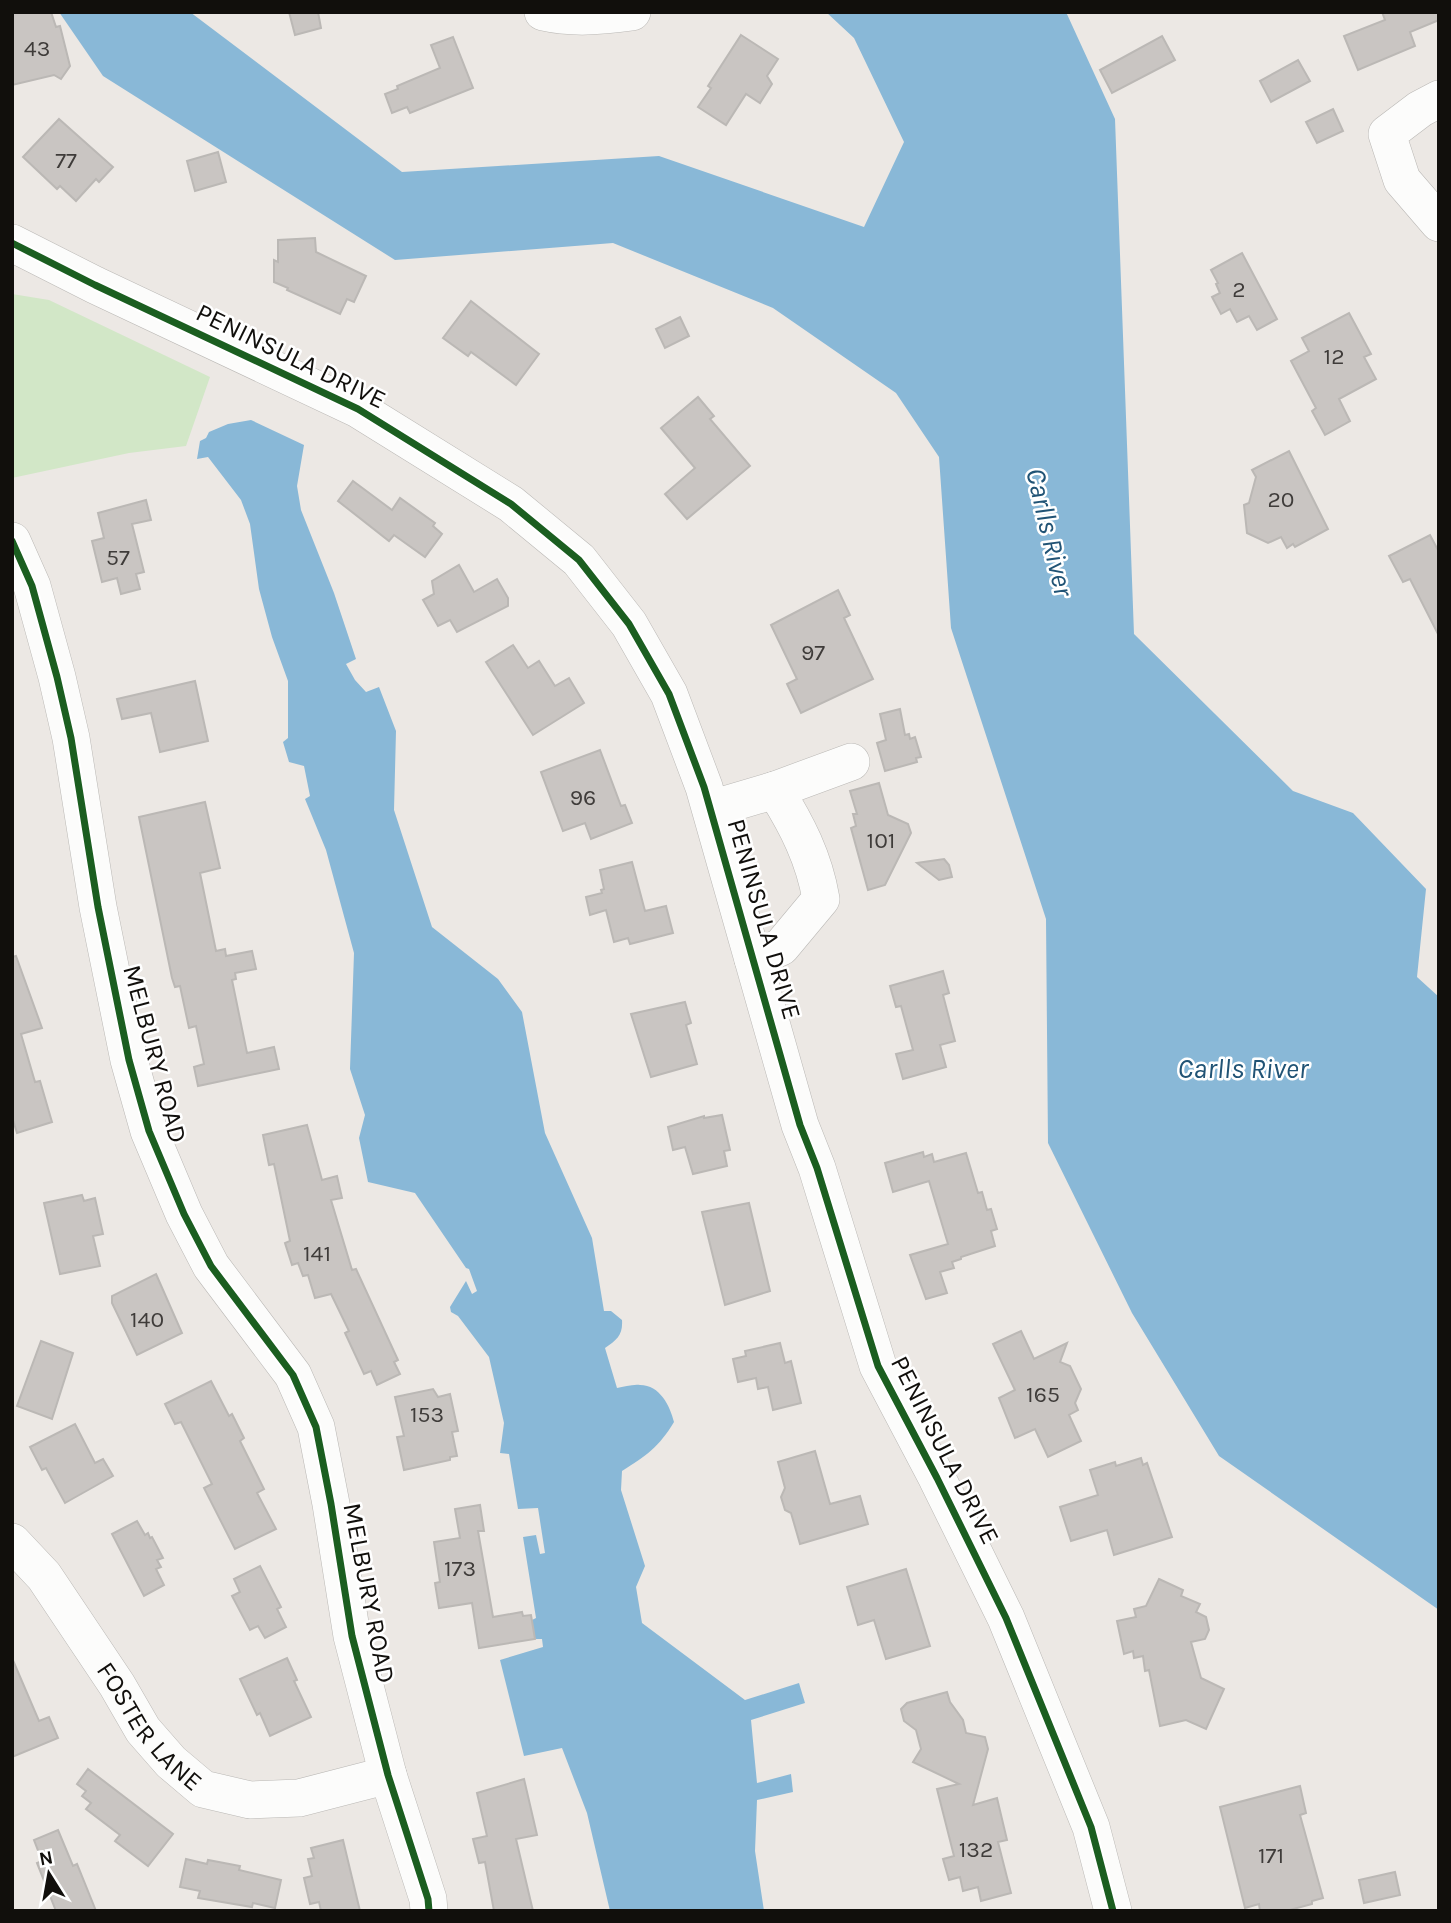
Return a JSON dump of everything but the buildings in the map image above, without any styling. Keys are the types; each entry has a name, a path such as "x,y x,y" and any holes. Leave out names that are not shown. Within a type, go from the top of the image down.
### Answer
{"street":[{"path":"543,12 592,18 632,12"},
{"path":"1439,99 1420,109 1387,134 1402,180 1439,223"},
{"name":"PENINSULA DRIVE","path":"12,243 358,409 511,503 579,560 629,624 669,694 711,809 800,1125 817,1168 878,1366 1006,1618 1091,1827 1113,1911"},
{"name":"MELBURY ROAD","path":"12,541 32,586 57,677 71,738 97,907 129,1060 149,1131 184,1214 211,1266 293,1375 316,1427 352,1636 388,1775 428,1899 429,1911"},
{"path":"711,809 775,790 851,762"},
{"path":"753,959 781,947 821,899 817,872 798,827 775,790"},
{"name":"FOSTER LANE","path":"12,1542 44,1576 117,1685 143,1730 172,1762 203,1789 250,1800 299,1798 388,1775"}],"green space":[{"path":"12,294 49,300 210,377 186,446 129,453 12,478"}],"water":[{"name":"Carlls River","path":"59,12 190,12 402,172 659,156 864,227 904,142 854,38 826,12 1066,12 1115,119 1134,634 1293,791 1353,813 1426,889 1417,977 1439,997 1439,1610 1219,1456 1132,1313 1048,1143 1046,919 951,628 939,457 896,393 773,308 613,243 395,260 103,76"},
{"path":"251,420 304,445 297,486 301,510 334,593 356,659 346,664 366,692 379,687 396,731 394,810 432,927 498,979 522,1012 545,1133 592,1238 604,1311 611,1311 622,1320 618,1337 605,1348 617,1388 637,1385 653,1389 667,1403 674,1422 657,1445 622,1471 621,1490 645,1566 636,1587 642,1623 745,1700 799,1683 805,1703 751,1720 757,1783 791,1774 793,1792 757,1800 755,1851 764,1911 610,1911 587,1813 562,1748 524,1756 500,1660 543,1647 542,1639 535,1639 532,1620 536,1618 523,1537 536,1535 540,1554 545,1553 538,1508 518,1509 509,1454 500,1453 504,1423 489,1357 458,1316 451,1312 450,1307 466,1281 472,1294 477,1291 469,1269 415,1193 368,1182 359,1138 365,1115 350,1069 354,953 326,850 305,799 310,796 304,766 289,762 283,742 288,738 288,681 259,589 250,524 241,500 208,457 197,459 200,441 206,438 209,432 228,424"}],"cycle path":[{"path":"12,243 358,409 511,504 579,560 629,624 669,694 704,787 800,1125 817,1168 878,1366 1006,1618 1091,1827 1113,1911"},
{"path":"12,541 32,586 57,677 71,738 98,907 129,1060 149,1131 184,1214 211,1266 293,1375 316,1427 352,1636 388,1775 428,1899 429,1911"}]}
